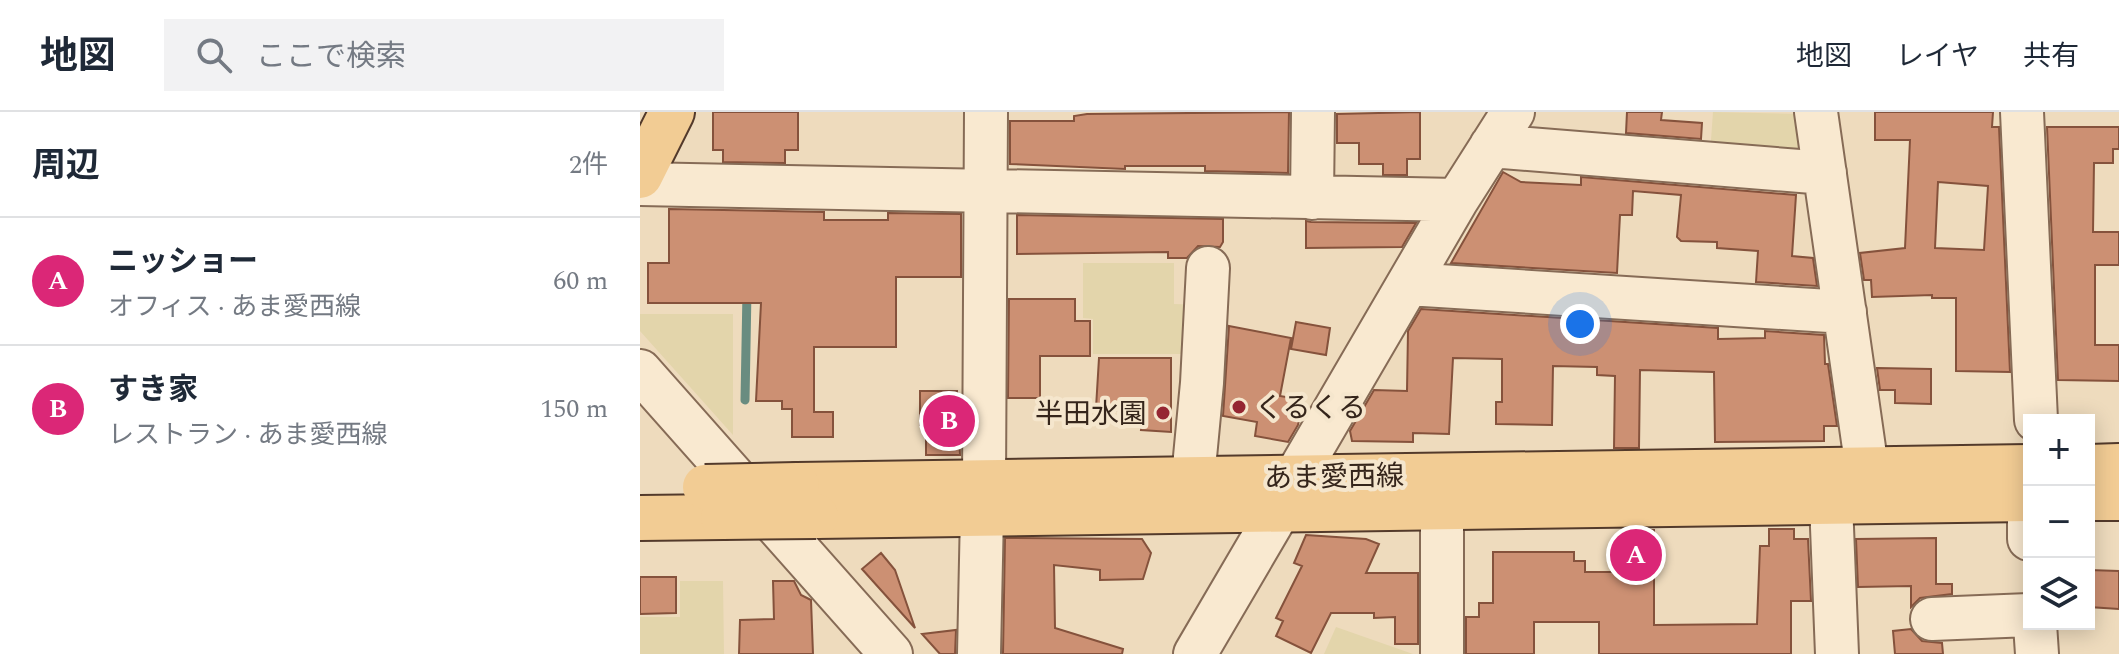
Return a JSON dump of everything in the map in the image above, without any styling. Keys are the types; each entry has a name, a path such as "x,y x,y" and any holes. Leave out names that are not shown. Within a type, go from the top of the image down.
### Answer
{"main road":[{"path":"640,176 672,112"},
{"path":"2095,467 2119,466"},
{"name":"あま愛西線","path":"640,518 714,502 1288,492 1867,469 2023,498"},
{"name":"あま愛西線","path":"983,498 1193,478 1288,492 1442,507 2023,499"},
{"name":"あま愛西線","path":"640,488 714,502"},
{"path":"2095,498 2119,498"}],"street":[{"path":"979,654 986,112"},
{"path":"1312,198 1313,112"},
{"path":"1816,112 1867,469"},
{"path":"2022,112 2036,414"},
{"path":"1195,654 1457,200 1502,129 1825,173"},
{"path":"640,184 1457,200"},
{"path":"1193,478 1208,268"},
{"path":"1408,284 1845,312"},
{"path":"640,371 891,654"},
{"path":"1831,502 1837,654"},
{"path":"1442,507 1442,654"},
{"path":"1932,619 2023,615"},
{"path":"2035,630 2037,654"}],"shaded area":[{"path":"1713,112 1802,114 1808,154 1710,154"},
{"path":"1083,263 1174,263 1174,304 1203,305 1198,354 1093,354 1093,319 1083,318"},
{"path":"640,314 733,314 733,435 640,331"},
{"path":"680,581 723,581 724,654 640,654 640,617 680,617"},
{"path":"1336,627 1413,654 1324,654"}],"building":[{"path":"713,112 798,112 798,150 785,150 785,163 723,162 723,150 713,150"},
{"path":"1289,112 1288,173 1205,171 1205,166 1125,166 1125,169 1010,164 1010,121 1074,121 1074,116 1087,114"},
{"path":"1420,112 1420,159 1407,159 1407,175 1383,175 1383,164 1359,164 1359,143 1337,143 1337,114"},
{"path":"1627,112 1662,112 1661,120 1702,123 1701,139 1626,133"},
{"path":"1875,112 1993,112 1992,127 1999,127 2010,372 1956,371 1956,298 1932,298 1932,295 1872,297 1871,280 1864,280 1860,253 1905,248 1910,140 1875,140","holes":["1938,182 1988,186 1984,250 1935,248"]},
{"path":"2047,127 2119,127 2119,149 2113,149 2113,163 2094,163 2093,232 2119,232 2119,265 2095,265 2095,345 2119,345 2119,381 2058,380"},
{"path":"1503,172 1521,182 1581,185 1581,177 1796,195 1792,256 1813,258 1817,286 1756,282 1758,251 1717,248 1717,242 1681,241 1677,237 1681,195 1633,191 1632,215 1620,215 1617,273 1451,263"},
{"path":"669,209 824,212 824,220 888,220 888,213 961,214 961,277 896,277 896,347 814,347 814,412 833,412 833,437 792,437 792,409 782,409 782,401 756,401 761,303 648,303 648,263 669,263"},
{"path":"1017,215 1223,219 1223,242 1220,247 1198,246 1187,258 1168,258 1168,252 1017,254"},
{"path":"1306,221 1416,223 1402,247 1306,248"},
{"path":"1009,299 1075,299 1075,321 1090,321 1090,356 1040,356 1040,398 1008,398"},
{"path":"1421,309 1718,328 1718,339 1765,338 1765,331 1824,335 1825,364 1828,364 1837,426 1824,426 1824,441 1715,442 1714,372 1640,370 1639,448 1614,448 1615,376 1597,375 1597,367 1553,366 1552,425 1496,424 1496,402 1502,402 1502,359 1453,358 1449,434 1413,433 1413,442 1352,441 1350,431 1374,390 1407,391 1408,331"},
{"path":"1296,322 1330,328 1326,355 1291,349"},
{"path":"1229,326 1291,338 1280,396 1303,400 1298,425 1288,442 1255,436 1257,422 1223,416"},
{"path":"1099,358 1171,358 1171,432 1141,430 1143,414 1096,408"},
{"path":"1877,368 1931,369 1931,404 1895,403 1895,390 1880,390"},
{"path":"920,391 957,391 960,455 926,455 926,425 920,425"},
{"path":"1769,529 1794,529 1794,539 1808,539 1811,601 1791,601 1791,654 1599,654 1599,622 1534,622 1534,654 1466,654 1466,617 1479,617 1479,603 1493,603 1493,552 1574,552 1574,561 1585,561 1585,572 1628,572 1628,530 1654,530 1654,625 1757,624 1760,546 1769,546"},
{"path":"1306,535 1366,539 1379,544 1366,573 1418,573 1418,644 1395,644 1395,617 1374,618 1374,613 1331,613 1311,653 1276,636 1283,621 1276,618 1302,566 1294,563"},
{"path":"1005,538 1142,539 1151,553 1143,579 1100,580 1100,570 1054,565 1055,628 1123,649 1122,654 1003,654"},
{"path":"1936,538 1936,584 1952,584 1952,594 1920,598 1911,607 1911,586 1858,587 1856,539"},
{"path":"881,553 895,570 915,628 862,569"},
{"path":"2095,570 2119,571 2119,609 2095,607"},
{"path":"640,577 676,577 676,613 640,614"},
{"path":"773,581 794,581 801,595 811,600 813,654 739,654 740,620 774,619"},
{"path":"1911,629 1922,641 1942,643 1943,654 1895,654 1893,631"},
{"path":"956,630 955,654 940,654 922,634"}],"waterway":[{"path":"745,400 747,291"}],"place":[{"name":"くるくる","path":"1239,407"},
{"name":"半田水園","path":"1163,413"},
{"name":"すき家","path":"949,421"},
{"name":"ニッショー","path":"1636,555"}]}
